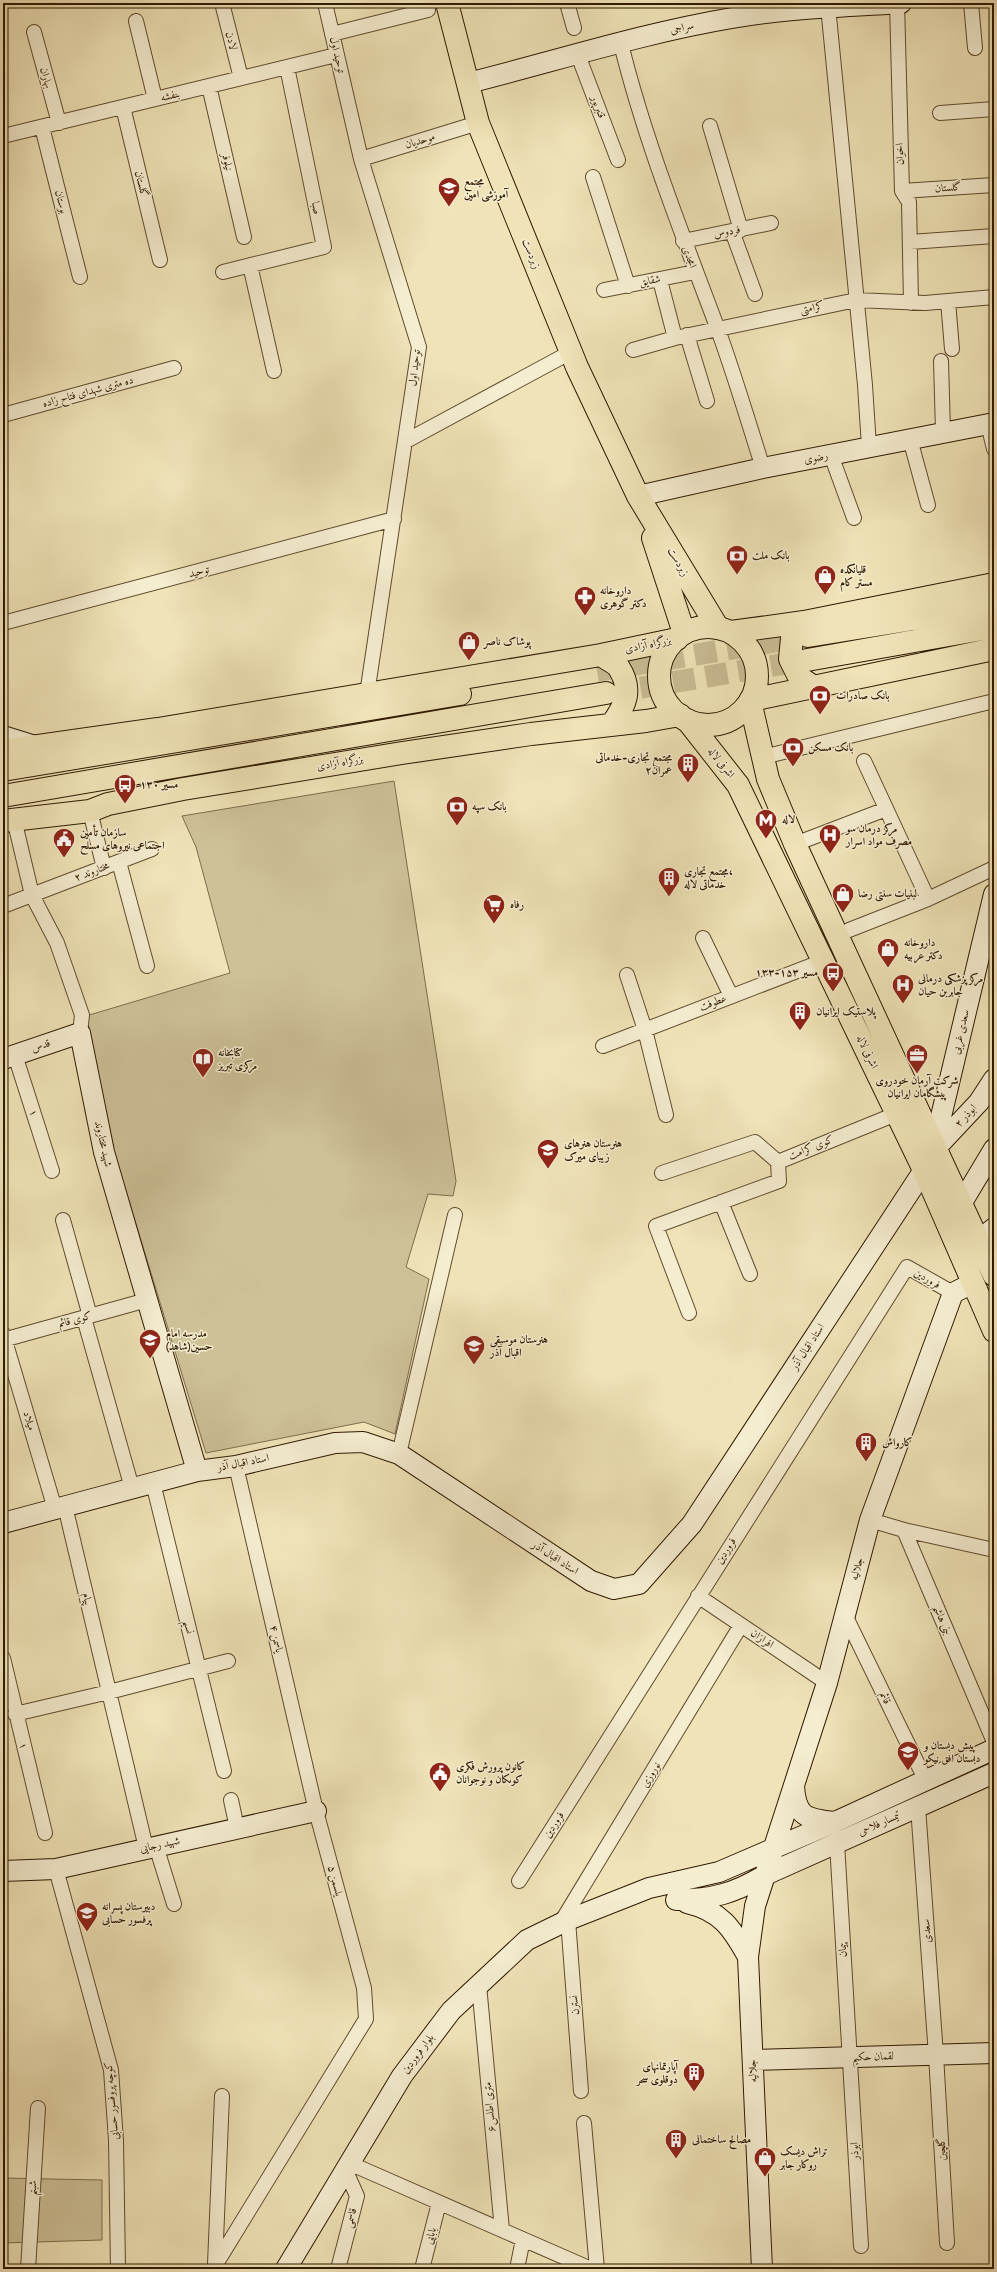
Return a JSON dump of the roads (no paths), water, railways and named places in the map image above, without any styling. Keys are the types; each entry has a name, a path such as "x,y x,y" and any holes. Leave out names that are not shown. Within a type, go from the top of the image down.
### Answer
{"main road":[{"name":"سراجی","path":"468,83 763,8 901,3"},
{"name":"زبردست","path":"438,6 468,83 478,123 592,401 638,496 725,630"},
{"name":"رضوی","path":"638,496 763,468 991,423"},
{"name":"زبردست","path":"638,496 680,636"},
{"path":"815,688 799,677 790,659 792,638 806,629 994,584"},
{"path":"725,630 744,642 752,655 757,670 756,686 750,701 741,712 728,721 713,725 683,718 671,708 663,695 660,680 664,657 667,650 680,636 705,627 725,630 806,629 994,606"},
{"path":"807,660 994,628"},
{"name":"بزرگراه آزادی","path":"3,770 134,750 599,663 680,636"},
{"path":"750,701 994,649"},
{"path":"599,663 619,668 627,687 624,708 612,724"},
{"name":"بزرگراه آزادی","path":"3,751 158,729 367,694 599,663"},
{"path":"3,796 135,775 606,693"},
{"name":"اشرفی لاله","path":"750,701 768,778 795,844 961,1204 986,1234 994,1275"},
{"name":"بزرگراه آزادی","path":"8,820 99,807 183,789 415,751 612,724 683,718"},
{"name":"اشرفی لاله","path":"683,718 738,784 924,1170 994,1331"},
{"path":"95,738 134,750 158,729"},
{"path":"3,736 21,743 37,746"},
{"path":"135,775 183,789"},
{"path":"99,807 135,775"},
{"name":"سعدی غربی","path":"935,1148 994,894"},
{"name":"قدس","path":"9,1057 80,1033"},
{"name":"شهید مختاروند","path":"80,1033 104,1152 197,1471"},
{"name":"ابوذر ۲","path":"935,1148 979,1102 994,1079"},
{"path":"961,1204 994,1149"},
{"name":"استاد اقبال آذر","path":"3,1523 197,1471 236,1466 335,1443 363,1442 398,1454 591,1581 614,1589 639,1584 692,1524 924,1170"},
{"path":"953,1293 973,1282"},
{"name":"جلالیه","path":"762,2269 748,1956 755,1906 827,1683 870,1520 953,1293"},
{"name":"تیمسار فلاحی","path":"614,1902 650,1888 719,1872 926,1781 994,1749"},
{"name":"تیمسار فلاحی","path":"676,1900 707,1899 742,1889 765,1875 994,1773"},
{"path":"794,1786 795,1804 804,1815 817,1820 834,1822"},
{"name":"شهید رجایی","path":"3,1871 56,1869 316,1811"},
{"path":"614,1902 647,1899 676,1900 702,1907 721,1918 735,1933 748,1956"},
{"name":"بلوار فروردین","path":"286,2269 402,2076 451,2011 527,1940 564,1922 614,1902"},
{"name":"لقمان حکیم","path":"752,2060 994,2053"}],"street":[{"name":"لادن","path":"222,3 241,78"},
{"name":"توحید اول","path":"324,3 361,159 419,348 367,694"},
{"path":"567,3 574,28"},
{"name":"اخوان","path":"896,3 902,191 909,202 911,303"},
{"path":"970,3 975,48"},
{"path":"838,5 856,300 869,447"},
{"path":"332,34 438,6"},
{"path":"136,21 156,99"},
{"name":"بهاران","path":"34,32 59,123"},
{"name":"امجدی","path":"621,44 632,86 683,241 718,328 763,468"},
{"name":"بنفشه","path":"3,136 336,55"},
{"name":"قنبرپور","path":"578,55 618,160"},
{"name":"صبا","path":"223,272 324,247 288,67"},
{"name":"نیلوفر","path":"209,86 244,237"},
{"name":"گلستان","path":"123,107 160,260"},
{"path":"940,113 994,109"},
{"name":"موحدیان","path":"361,159 478,123"},
{"path":"710,126 736,230 755,294"},
{"name":"بوستان","path":"42,127 80,277"},
{"path":"592,176 628,286"},
{"name":"گلستان","path":"902,191 994,185"},
{"name":"فردوس","path":"683,241 771,223"},
{"path":"910,242 994,236"},
{"path":"250,265 274,371"},
{"name":"شقایق","path":"604,290 695,272"},
{"path":"660,280 707,401"},
{"name":"کرامتی","path":"633,350 681,336 856,300 911,303 994,297"},
{"path":"948,301 952,349"},
{"path":"406,441 571,352"},
{"path":"941,362 943,432"},
{"name":"ده متری شهدای فتاح زاده","path":"3,415 174,368"},
{"path":"991,423 994,450"},
{"path":"910,439 928,505"},
{"path":"831,455 854,518"},
{"name":"توحید","path":"3,623 394,520"},
{"path":"763,757 994,701"},
{"path":"864,761 928,899"},
{"path":"99,807 104,868"},
{"path":"795,844 881,811"},
{"name":"شهید مختاروند","path":"8,820 32,895 57,944 82,1015 80,1033"},
{"name":"مختاروند ۲","path":"3,906 152,849"},
{"path":"119,862 147,966"},
{"path":"849,930 928,899 994,868"},
{"path":"703,938 731,996"},
{"name":"عطوفت","path":"603,1046 823,961"},
{"path":"627,974 645,1030 666,1115"},
{"name":"۱","path":"9,1057 52,1171"},
{"name":"کوی کرامت","path":"662,1173 755,1142 778,1162 896,1114"},
{"path":"689,1313 656,1226 779,1181 778,1162"},
{"path":"721,1202 750,1274"},
{"path":"398,1454 455,1216"},
{"path":"63,1220 132,1488"},
{"name":"فروردین","path":"519,1881 907,1267 953,1293"},
{"name":"کوی قائم","path":"4,1338 147,1300"},
{"name":"میلاد","path":"4,1338 60,1508"},
{"name":"یاسمن ۴","path":"236,1466 316,1811"},
{"name":"نسیم","path":"153,1483 224,1771"},
{"name":"پیام","path":"60,1508 151,1847 174,1904"},
{"path":"870,1520 904,1530 994,1550"},
{"name":"بنی هاشم","path":"904,1530 994,1742"},
{"name":"افرازان","path":"698,1596 827,1683"},
{"name":"قائم","path":"845,1615 926,1781"},
{"name":"نوروزی","path":"564,1922 741,1625"},
{"name":"۱","path":"3,1658 46,1833"},
{"path":"16,1714 109,1692 228,1661"},
{"path":"231,1800 237,1828"},
{"name":"سعدی","path":"918,1807 936,2055"},
{"name":"یلسمن ۵","path":"214,2268 366,2019 364,1988 316,1811"},
{"name":"پیمان","path":"836,1843 850,2057"},
{"name":"کوچه پروفسور حسابی","path":"56,1869 111,2070 116,2140 118,2269"},
{"name":"نسترن","path":"564,1922 581,2091"},
{"name":"۶متری اطلس","path":"479,1985 502,2230"},
{"name":"گلچین","path":"936,2055 947,2244"},
{"name":"ابوذر","path":"850,2057 861,2246"},
{"path":"214,2268 222,2096"},
{"name":"شبنم","path":"28,2269 38,2108"},
{"path":"584,2122 597,2269"},
{"path":"347,2166 439,2203 591,2269"},
{"name":"قاسمی","path":"338,2269 357,2196 347,2166"},
{"name":"بابایی","path":"422,2269 439,2203"},
{"path":"517,2269 523,2239"}],"tunnel":[{"path":"597,671 808,636"},
{"path":"608,693 807,660"}],"place":[{"name":"مجتمع آموزشی امین","path":"449,208"},
{"name":"بانک ملت","path":"737,576"},
{"name":"قلیانکده مستر کام","path":"825,596"},
{"name":"داروخانه دکتر گوهری","path":"585,616"},
{"name":"پوشاک ناصر","path":"469,662"},
{"name":"بانک صادرات","path":"820,716"},
{"name":"بانک مسکن","path":"793,768"},
{"name":"مجتمع تجاری-خدماتی عمران۲","path":"688,784"},
{"name":"مسیر ۱۳۰","path":"125,804"},
{"name":"بانک سپه","path":"457,826"},
{"name":"لاله","path":"766,840"},
{"name":"مرکز درمان سو مصرف مواد اسرار","path":"830,854"},
{"name":"سازمان تأمین اجتماعی نیروهای مسلح","path":"64,858"},
{"name":"مجتمع تجاری، خدماتی لاله","path":"669,898"},
{"name":"لبنیات سنتی رضا","path":"843,914"},
{"name":"رفاه","path":"494,924"},
{"name":"داروخانه دکتر عربیه","path":"888,968"},
{"name":"مسیر ۱۵۳-۱۳۳","path":"833,992"},
{"name":"مرکز پزشکی درمانی جابربن حیان","path":"903,1004"},
{"name":"پلاستیک ایرانیان","path":"800,1032"},
{"name":"شرکت آرمان خودروی پیشگامان ایرانیان","path":"917,1074"},
{"name":"کتابخانه مرکزى تبریز","path":"203,1078"},
{"name":"هنرستان هنرهای زیبای میرک","path":"548,1170"},
{"name":"مدرسه امام حسین(شاهد)","path":"150,1360"},
{"name":"هنرستان موسیقی اقبال آذر","path":"474,1366"},
{"name":"کارواش","path":"866,1462"},
{"name":"پیش دبستان و دبستان افق نیکو","path":"908,1772"},
{"name":"کانون پرورش فکرى کوىکان و نوجوانان","path":"440,1792"},
{"name":"دبیرستان پسرانه پرفسور حسابی","path":"87,1932"},
{"name":"آپارتمانهای دوقلوی سحر","path":"694,2092"},
{"name":"مصالح ساختمانی","path":"676,2160"},
{"name":"تراش دیسک روکار جابر","path":"765,2178"}]}
